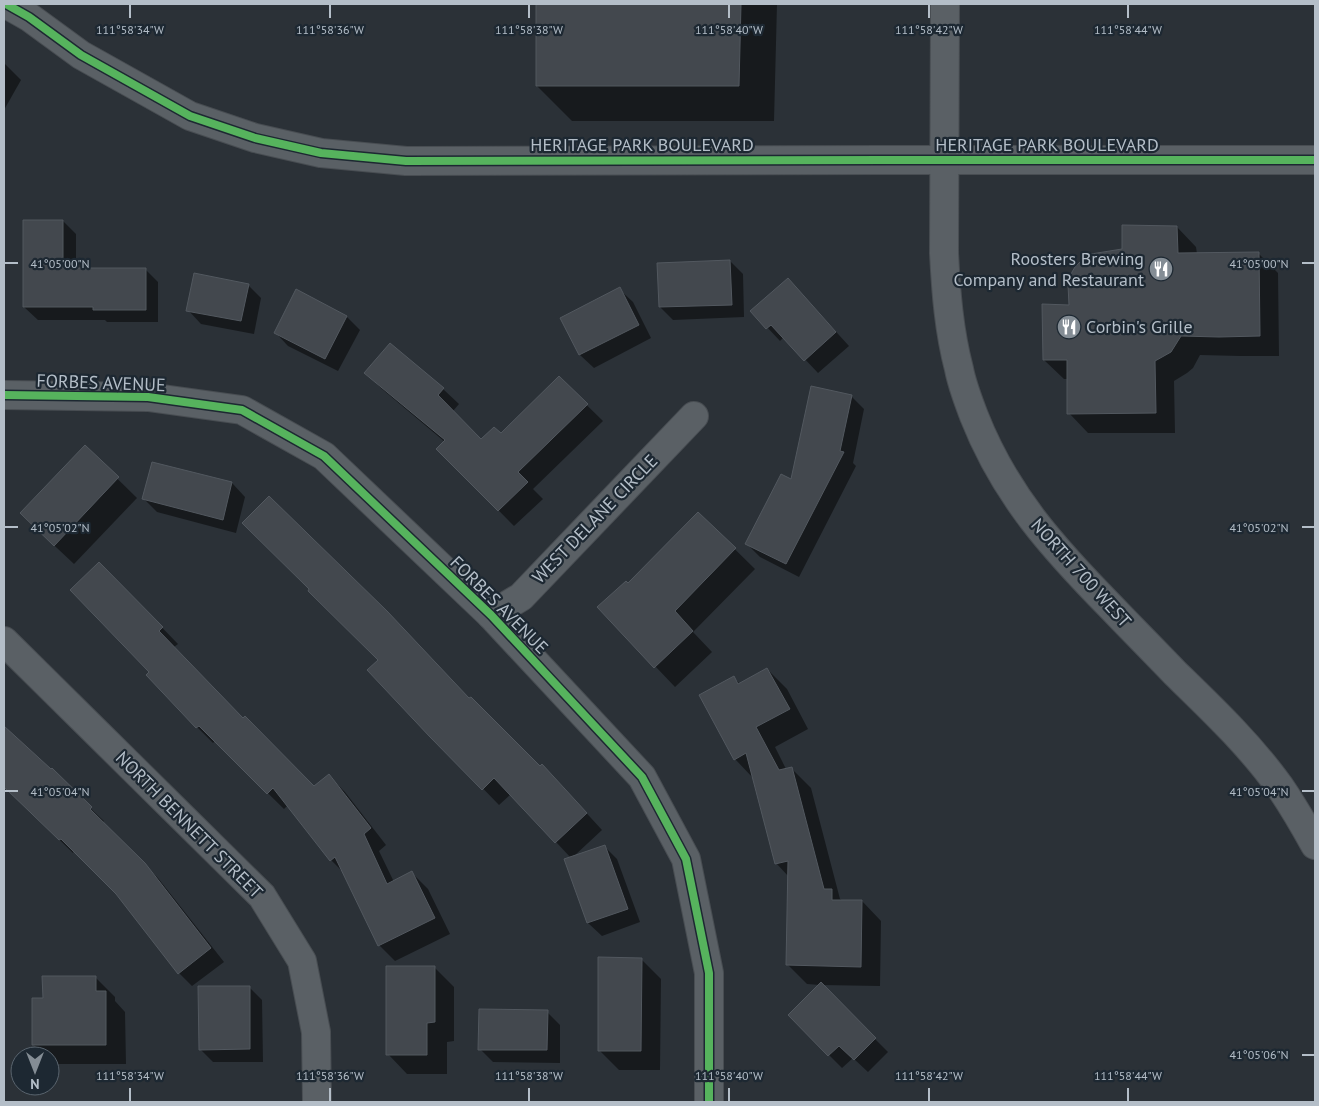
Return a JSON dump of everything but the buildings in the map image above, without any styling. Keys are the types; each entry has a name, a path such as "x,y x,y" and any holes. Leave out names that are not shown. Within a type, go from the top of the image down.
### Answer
{"street":[{"name":"HERITAGE PARK BOULEVARD","path":"6,4 29,17 81,55 190,116 255,138 321,153 406,161 1315,160"},
{"name":"NORTH 700 WEST","path":"945,4 944,253 947,307 959,369 979,427 995,462 1024,509 1058,552 1224,721 1258,759 1285,794 1315,845"},
{"name":"FORBES AVENUE","path":"4,396 148,397 242,410 324,456 491,615 642,777 686,859 709,973 709,1102"},
{"name":"WEST DELANE CIRCLE","path":"491,615 521,597 694,416"},
{"name":"NORTH BENNETT STREET","path":"4,641 262,896 302,961 316,1032 317,1102"}],"cycle path":[{"path":"6,4 29,17 81,55 190,116 255,138 321,153 406,161 1315,160"},
{"path":"4,395 148,397 242,410 324,456 491,615 642,777 686,859 709,973 709,1102"}],"place":[{"name":"Roosters Brewing Company and Restaurant","path":"1161,269"},
{"name":"Corbin's Grille","path":"1069,327"}]}
